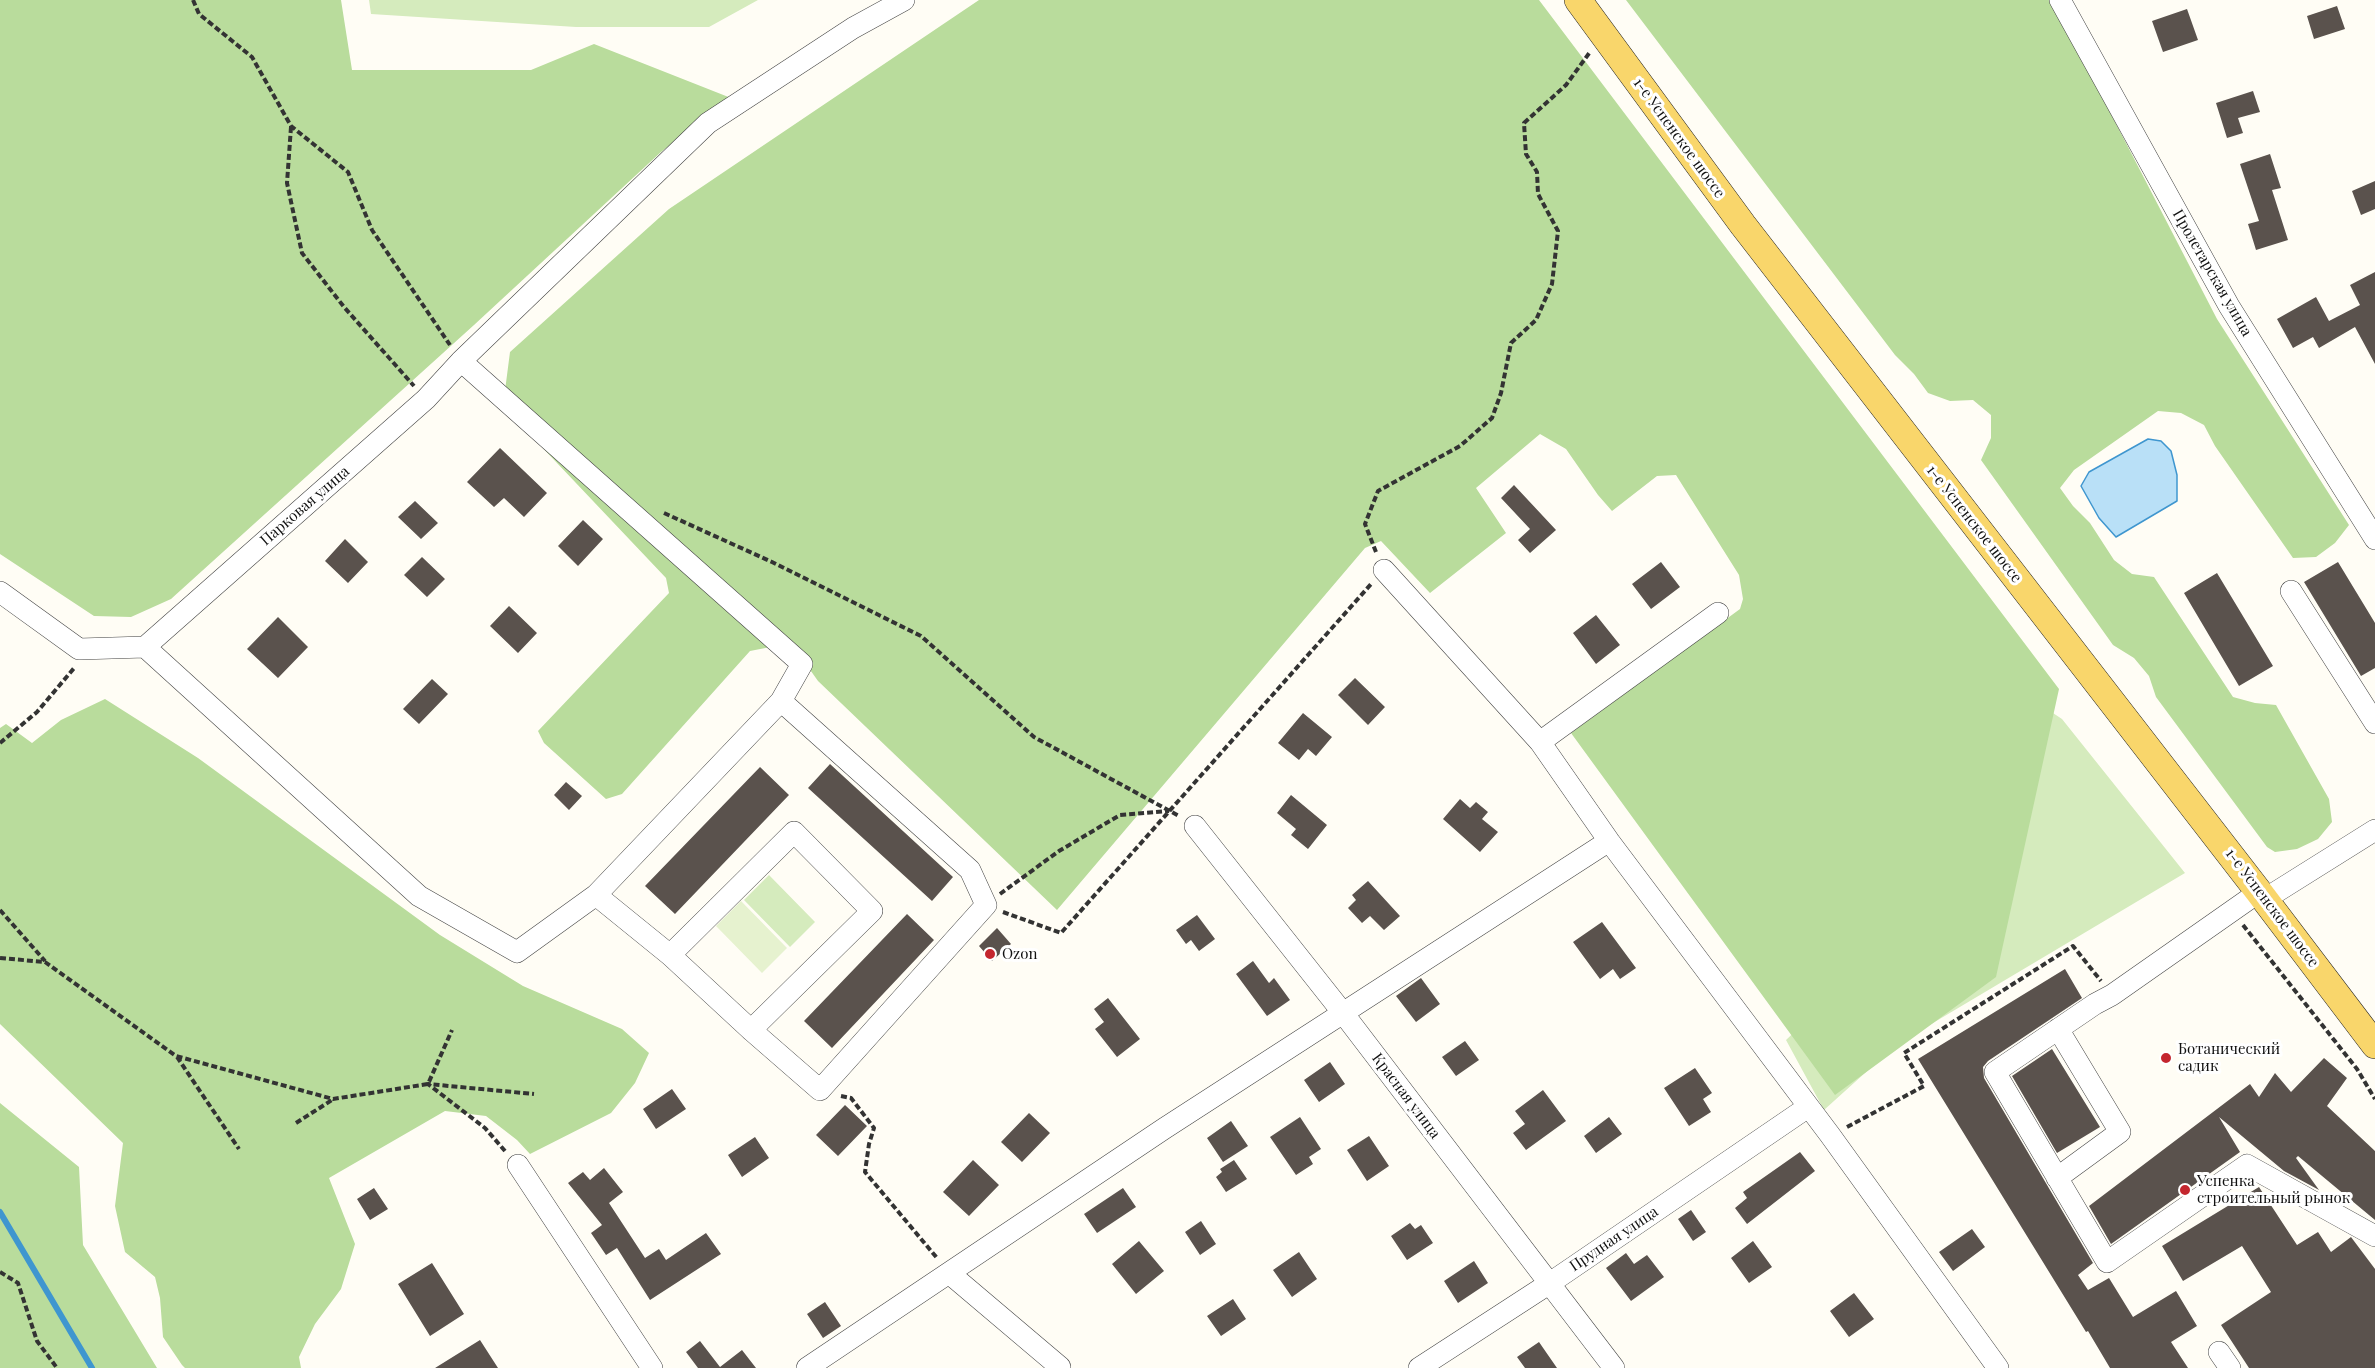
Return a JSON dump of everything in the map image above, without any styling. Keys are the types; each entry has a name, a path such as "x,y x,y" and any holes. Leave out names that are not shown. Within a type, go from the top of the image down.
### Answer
{"main road":[{"name":"1-е Успенское шоссе","path":"1578,0 1743,225 2262,895 2375,1045"}],"street":[{"name":"Парковая улица","path":"145,647 426,399 461,361 708,123 853,28 904,0"},
{"name":"Пролетарская улица","path":"2060,0 2229,306 2375,539"},
{"path":"0,592 79,649 145,647 419,896 517,952 596,895 781,701 802,664 461,361"},
{"path":"1384,570 1540,742 1609,841 1830,1135 1998,1368"},
{"path":"2291,591 2375,723"},
{"path":"1540,742 1718,613"},
{"path":"596,895 670,954 751,1030 820,1090 986,905 970,870 781,701"},
{"name":"Красная улица","path":"1195,826 1343,1013 1614,1368"},
{"path":"2375,830 2232,911 2112,995 2094,1004 1995,1072 2107,1262 2247,1165 2375,1236"},
{"path":"670,954 794,832 872,911 751,1030"},
{"path":"807,1368 1343,1013 1609,841"},
{"path":"2057,1178 2120,1132 2058,1029"},
{"name":"Прудная улица","path":"1419,1368 1550,1283 1808,1107"},
{"path":"518,1165 652,1368"},
{"path":"949,1273 1060,1367"}],"path":[{"path":"194,0 199,14 252,57 291,126 348,172 372,230 461,361"},
{"path":"986,905 1061,933 1384,570 1365,524 1378,491 1460,446 1492,418 1511,343 1536,320 1552,284 1558,231 1538,194 1537,172 1526,154 1524,123 1566,86 1586,56 1607,38"},
{"path":"291,126 287,183 302,253 344,307 426,399"},
{"path":"660,511 772,562 921,636 1034,737 1195,826"},
{"path":"0,743 37,712 81,660 79,649"},
{"path":"986,905 1059,851 1120,815 1170,811"},
{"path":"0,910 45,962 176,1056 239,1149"},
{"path":"2232,911 2356,1069 2375,1099"},
{"path":"1830,1135 1924,1086 1904,1053 2073,946 2112,995"},
{"path":"0,958 45,962"},
{"path":"428,1083 452,1030"},
{"path":"176,1056 333,1099"},
{"path":"428,1083 485,1128 518,1165"},
{"path":"296,1124 333,1099 428,1083 534,1094"},
{"path":"820,1090 851,1098 874,1128 865,1172 949,1273"},
{"path":"0,1272 18,1283 37,1341 57,1368"}],"green space":[{"path":"0,0 341,0 352,70 531,70 594,44 731,98 661,152 171,599 131,617 94,616 0,554"},
{"path":"369,0 758,0 709,27 576,27 371,14"},
{"path":"979,0 1539,0 2059,689 1996,977 1835,1095 1571,733 1740,609 1743,599 1739,575 1676,475 1657,476 1612,511 1566,449 1540,434 1476,488 1506,533 1430,593 1381,541 1365,548 1057,910 818,681 791,643 750,651 622,794 606,799 544,743 538,731 669,593 666,578 503,406 510,352 669,209"},
{"path":"1626,0 2052,0 2217,319 2349,525 2335,543 2316,557 2293,558 2215,446 2204,425 2181,413 2158,411 2074,470 2060,488 2073,506 2090,523 2114,560 2132,574 2154,577 2233,697 2255,703 2276,705 2329,799 2332,822 2318,839 2297,849 2275,852 2267,847 2156,697 2149,676 2134,658 2113,645 1981,460 1991,438 1991,415 1973,400 1950,401 1928,393 1914,374 1895,355"},
{"path":"2009,684 2062,719 2185,873 1896,1045 1824,1110 1786,1040 1958,877"},
{"path":"105,699 198,758 440,935 523,986 622,1029 649,1053 635,1083 611,1113 530,1154 517,1140 486,1116 445,1111 329,1178 355,1244 341,1289 315,1324 299,1357 301,1368 185,1368 182,1365 163,1337 160,1298 155,1277 125,1252 115,1206 123,1143 0,1024 0,728 6,724 32,743 61,720"},
{"path":"769,875 815,922 790,947 744,900"},
{"path":"741,901 787,948 762,973 716,926"},
{"path":"0,1103 79,1167 83,1245 157,1368 0,1368"}],"water":[{"path":"2148,439 2161,441 2171,451 2177,475 2177,501 2116,537 2099,518 2081,486 2089,472"}],"building":[{"path":"2337,6 2345,29 2314,39 2307,16"},
{"path":"2187,9 2198,40 2163,52 2152,21"},
{"path":"2253,91 2260,112 2238,118 2243,133 2227,138 2216,103"},
{"path":"2270,154 2281,188 2272,190 2288,240 2256,250 2248,224 2259,221 2240,164"},
{"path":"2375,181 2375,209 2361,215 2352,191"},
{"path":"2375,272 2375,364 2355,327 2319,348 2313,337 2293,348 2277,319 2316,297 2329,321 2360,305 2350,285"},
{"path":"500,448 547,493 524,517 504,498 494,507 467,482"},
{"path":"1514,485 1556,530 1530,553 1518,540 1530,529 1501,498"},
{"path":"415,501 438,523 421,539 398,517"},
{"path":"583,520 603,539 578,566 558,546"},
{"path":"345,539 368,562 348,583 325,561"},
{"path":"422,557 445,579 427,597 404,575"},
{"path":"1661,562 1680,587 1651,609 1632,584"},
{"path":"2338,562 2375,623 2375,668 2361,676 2304,582"},
{"path":"2217,573 2273,666 2239,686 2184,593"},
{"path":"509,606 537,633 518,653 490,626"},
{"path":"1596,615 1620,645 1596,664 1573,633"},
{"path":"278,617 308,647 278,678 247,649"},
{"path":"1355,678 1385,707 1368,725 1338,695"},
{"path":"432,679 448,694 419,724 403,709"},
{"path":"1303,713 1332,737 1316,756 1308,749 1299,760 1278,743"},
{"path":"830,764 953,877 932,901 808,788"},
{"path":"760,767 789,795 675,914 645,886"},
{"path":"566,782 582,796 569,810 554,795"},
{"path":"1291,795 1327,825 1308,849 1291,835 1296,829 1277,813"},
{"path":"1460,799 1470,808 1476,802 1488,812 1482,819 1498,832 1480,852 1443,819"},
{"path":"1368,881 1400,916 1384,930 1370,916 1362,923 1348,908 1356,900 1352,895"},
{"path":"907,914 934,940 832,1048 804,1021"},
{"path":"1197,915 1215,939 1199,951 1191,940 1186,944 1176,930"},
{"path":"1602,922 1636,968 1620,979 1613,969 1600,979 1573,942"},
{"path":"997,928 1011,944 992,961 979,946"},
{"path":"1253,961 1269,983 1274,978 1290,1000 1267,1016 1236,974"},
{"path":"2065,969 2082,998 1988,1061 1983,1067 1984,1078 2093,1263 2078,1275 2088,1290 2109,1278 2133,1317 2176,1291 2197,1326 2171,1342 2188,1368 2110,1368 1918,1059"},
{"path":"1421,978 1440,1004 1416,1022 1396,996"},
{"path":"1108,998 1140,1039 1117,1057 1095,1029 1104,1022 1094,1009"},
{"path":"1465,1041 1479,1060 1456,1076 1442,1057"},
{"path":"2052,1049 2100,1127 2057,1153 2012,1076"},
{"path":"2324,1058 2347,1078 2327,1106 2375,1151 2375,1220 2298,1156 2296,1158 2319,1190 2284,1171 2219,1117 2240,1152 2111,1244 2089,1206 2250,1084 2259,1097 2275,1073 2291,1092"},
{"path":"1330,1062 1345,1084 1319,1102 1304,1080"},
{"path":"1695,1068 1712,1093 1703,1099 1711,1112 1689,1126 1664,1088"},
{"path":"672,1089 686,1109 656,1129 643,1109"},
{"path":"1543,1090 1566,1121 1526,1150 1513,1133 1525,1124 1515,1111"},
{"path":"845,1105 867,1126 838,1156 816,1135"},
{"path":"1029,1113 1050,1133 1022,1162 1001,1142"},
{"path":"1300,1117 1321,1149 1309,1157 1313,1164 1296,1175 1270,1137"},
{"path":"1609,1117 1622,1134 1596,1153 1584,1136"},
{"path":"1231,1121 1248,1146 1223,1162 1207,1138"},
{"path":"1369,1136 1389,1166 1367,1181 1347,1150"},
{"path":"755,1137 769,1158 742,1177 728,1155"},
{"path":"1800,1152 1815,1171 1747,1224 1735,1208 1747,1198 1743,1192"},
{"path":"973,1160 999,1185 969,1216 943,1192"},
{"path":"1234,1160 1247,1179 1226,1192 1216,1177 1222,1172 1220,1169"},
{"path":"604,1168 623,1192 609,1203 645,1258 659,1249 666,1260 706,1233 721,1254 650,1300 617,1248 606,1255 591,1233 602,1225 568,1183 583,1172 590,1180"},
{"path":"2259,1187 2297,1245 2318,1232 2331,1252 2351,1237 2375,1269 2375,1368 2249,1368 2221,1325 2271,1292 2242,1246 2183,1281 2162,1246"},
{"path":"374,1188 388,1209 370,1220 357,1199"},
{"path":"1123,1188 1136,1207 1097,1233 1084,1214"},
{"path":"1691,1210 1706,1232 1693,1241 1678,1219"},
{"path":"1201,1221 1216,1244 1200,1255 1185,1232"},
{"path":"1410,1223 1415,1229 1421,1225 1433,1243 1407,1260 1391,1236"},
{"path":"1972,1229 1985,1247 1953,1271 1939,1252"},
{"path":"1139,1241 1164,1271 1136,1294 1112,1264"},
{"path":"1753,1241 1772,1267 1749,1283 1731,1258"},
{"path":"1299,1252 1317,1279 1292,1297 1273,1270"},
{"path":"1626,1253 1634,1264 1647,1255 1664,1277 1631,1301 1606,1268"},
{"path":"1474,1261 1488,1283 1458,1303 1444,1281"},
{"path":"432,1263 464,1314 430,1336 398,1284"},
{"path":"1854,1293 1874,1319 1849,1337 1830,1311"},
{"path":"1233,1299 1246,1319 1221,1336 1207,1316"},
{"path":"825,1302 841,1326 823,1338 807,1314"},
{"path":"480,1340 498,1368 435,1368"},
{"path":"700,1341 720,1367 742,1350 756,1368 698,1368 686,1352"},
{"path":"1539,1342 1557,1368 1525,1368 1517,1357"}],"waterway":[{"path":"0,1212 92,1368"}],"place":[{"name":"Ozon","path":"990,954"},
{"name":"Ботанический садик","path":"2166,1058"},
{"name":"Успенка строительный рынок","path":"2185,1190"}]}
